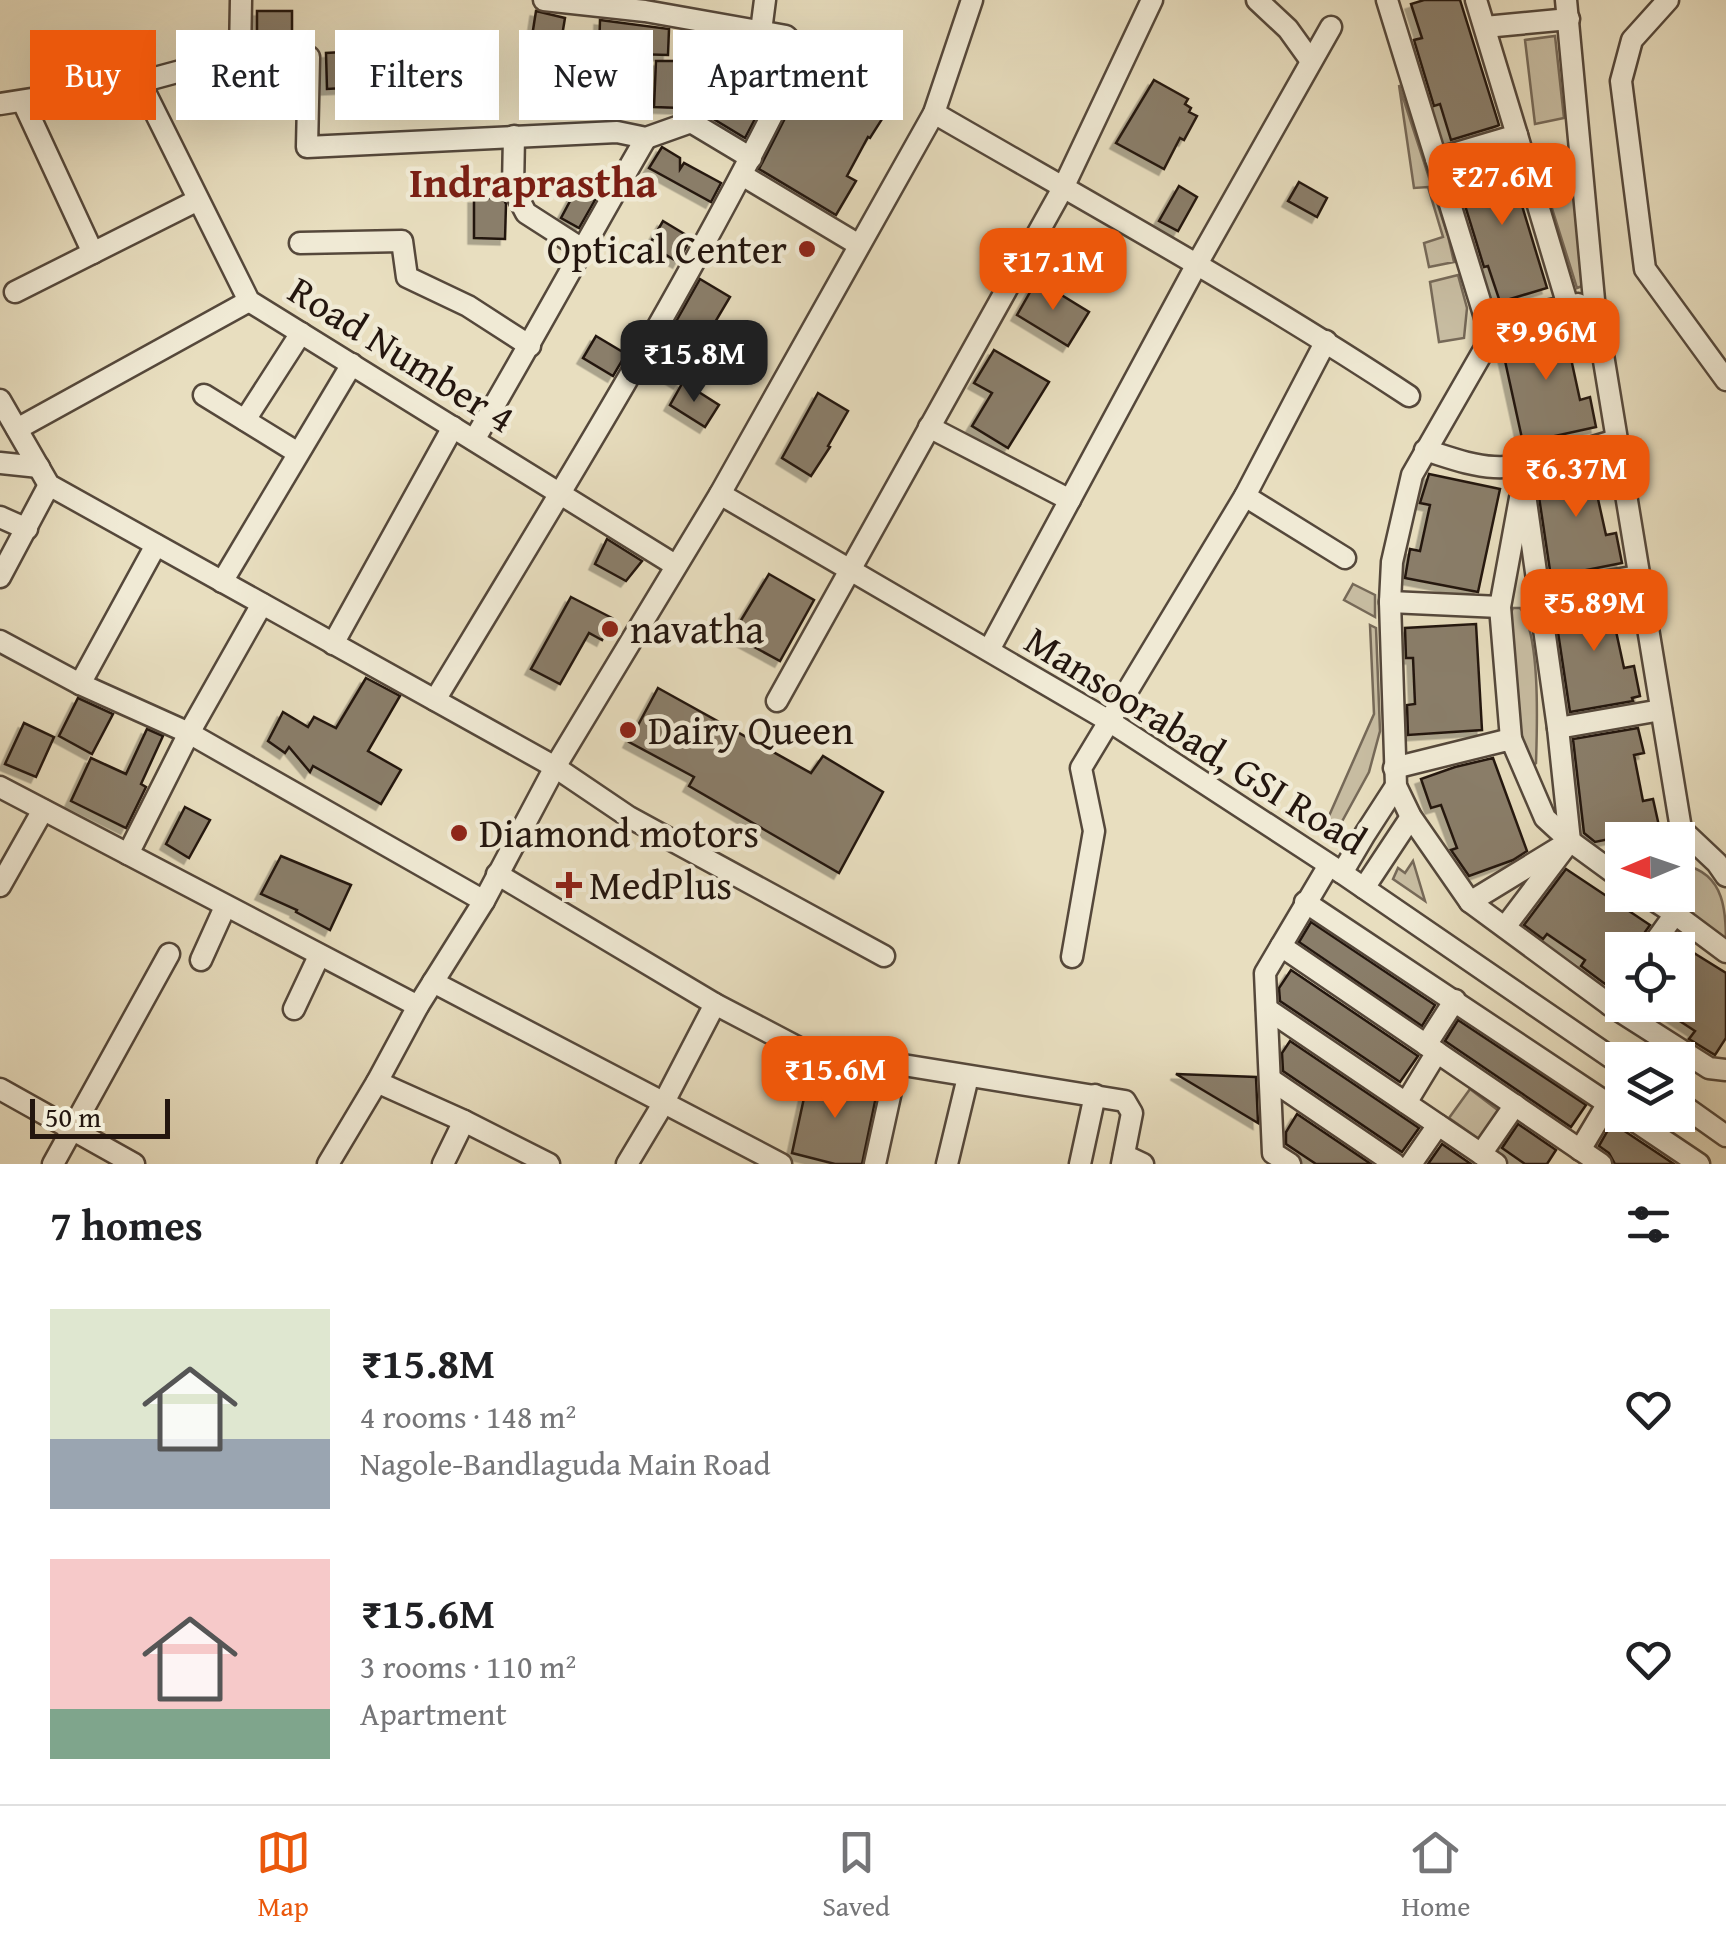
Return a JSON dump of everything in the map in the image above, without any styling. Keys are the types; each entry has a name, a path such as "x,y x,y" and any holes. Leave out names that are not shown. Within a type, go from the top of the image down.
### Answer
{"street":[{"path":"240,30 241,0"},
{"path":"544,0 646,6 755,30"},
{"path":"760,30 765,0"},
{"path":"328,1164 418,1006 484,902 555,768 720,494 934,113 972,0"},
{"path":"777,701 1063,188 1152,0"},
{"path":"1257,0 1288,29 1312,61"},
{"path":"1387,0 1487,324 1485,348 1412,474 1392,562 1395,777 1412,817 1470,902 1605,1000"},
{"path":"1476,0 1568,306"},
{"path":"1668,0 1632,40 1621,81 1645,269 1726,380"},
{"path":"1485,27 1568,10 1594,300 1680,822"},
{"path":"989,650 1197,264 1331,26"},
{"path":"0,104 30,101"},
{"path":"23,102 93,253"},
{"path":"934,113 1197,264 1409,396"},
{"name":"Road Number 4","path":"156,115 249,300 675,565"},
{"path":"308,120 307,147 617,132 646,138 691,122 746,167 858,245"},
{"path":"435,700 560,494 770,120"},
{"path":"514,136 514,188 526,214 582,248"},
{"path":"1436,159 1518,136"},
{"path":"474,440 646,138"},
{"path":"15,292 198,200"},
{"path":"300,243 402,241 407,277 468,306 530,346"},
{"path":"16,429 249,300"},
{"path":"1487,324 1594,300"},
{"path":"245,420 301,333"},
{"path":"1072,956 1094,830 1082,768 1245,496 1326,341"},
{"path":"222,582 352,364"},
{"path":"204,395 298,454"},
{"path":"0,400 44,476 26,529 0,577"},
{"path":"333,644 453,427"},
{"path":"928,427 1070,500"},
{"path":"1426,450 1458,461 1522,471 1616,440"},
{"path":"0,463 44,476 156,545 555,768 629,818 884,956"},
{"path":"1504,927 1570,841 1522,471"},
{"path":"1522,471 1500,606 1511,739 1545,818 1570,841 1605,862"},
{"name":"Mansoorabad, GSI Road","path":"720,494 1109,721 1336,869 1605,1052"},
{"path":"1245,496 1344,558"},
{"path":"0,517 26,529"},
{"path":"80,684 156,545"},
{"path":"1538,593 1638,576"},
{"path":"1390,602 1500,606"},
{"path":"128,854 189,733 262,604"},
{"path":"0,641 80,684 189,733 484,902"},
{"path":"1558,728 1661,710"},
{"path":"1290,1164 1272,1153 1265,973 1305,902 1365,834 1395,777 1511,739"},
{"path":"0,787 418,1006"},
{"path":"0,886 42,810"},
{"path":"1364,888 1412,817"},
{"path":"1470,902 1570,841"},
{"path":"1695,842 1726,876"},
{"path":"497,874 715,1004 820,1058 897,1064 1125,1101 1132,1113 1130,1161"},
{"path":"1305,902 1605,1101"},
{"path":"201,960 224,906"},
{"path":"1672,912 1726,952"},
{"path":"1662,932 1675,914"},
{"path":"1280,946 1601,1164"},
{"path":"53,1164 169,954"},
{"path":"294,1009 319,956"},
{"path":"433,982 781,1164"},
{"path":"1406,1103 1455,1000"},
{"path":"626,1164 715,1004"},
{"path":"1267,1009 1489,1159 1515,1106"},
{"path":"1638,1022 1709,1068 1726,1070"},
{"path":"875,1164 897,1064"},
{"path":"947,1164 968,1076"},
{"path":"1270,1079 1395,1164"},
{"path":"377,1082 547,1164"},
{"path":"0,1089 134,1164"},
{"path":"1080,1164 1095,1095"},
{"path":"1695,1114 1726,1136"},
{"path":"442,1164 464,1122"},
{"path":"1580,1150 1605,1124"},
{"path":"1411,1164 1438,1125"},
{"path":"1652,1132 1699,1164"}],"shaded area":[{"path":"1555,36 1564,118 1535,124 1525,40"},
{"path":"1399,85 1454,262 1429,267 1424,243 1443,237 1428,187 1414,188"},
{"path":"1574,177 1585,285 1577,288 1544,183"},
{"path":"1458,275 1467,308 1464,338 1439,342 1430,282"},
{"path":"1353,584 1375,595 1375,617 1344,600"},
{"path":"1513,608 1520,608 1527,621 1535,660 1536,763 1527,770 1520,762 1507,621"},
{"path":"1370,625 1376,628 1380,731 1369,772 1339,827 1346,834 1338,845 1321,834 1374,714"},
{"path":"1413,861 1425,901 1393,879 1398,868 1405,873"},
{"path":"1695,869 1708,877 1721,897 1726,951 1682,912 1695,912"},
{"path":"1470,1089 1499,1111 1479,1139 1449,1118"}],"building":[{"path":"1460,0 1499,125 1451,140 1440,104 1434,106 1414,40 1422,38 1411,4"},
{"path":"257,11 292,11 292,30 257,30"},
{"path":"536,11 565,18 563,30 533,30"},
{"path":"600,20 669,29 668,55 653,55 653,30 600,30"},
{"path":"335,52 335,89 327,89 326,53"},
{"path":"656,61 673,61 673,108 654,107"},
{"path":"1154,80 1188,99 1185,104 1191,108 1189,112 1197,116 1164,169 1116,143"},
{"path":"715,120 754,120 745,138"},
{"path":"784,120 881,120 847,176 856,181 836,215 759,169"},
{"path":"662,147 680,158 680,169 684,163 721,183 711,202 649,168"},
{"path":"1506,153 1547,288 1500,302 1488,266 1484,267 1464,202 1470,200 1459,166"},
{"path":"1299,182 1327,198 1317,217 1288,201"},
{"path":"1179,186 1197,197 1178,231 1159,221"},
{"path":"576,190 595,200 579,228 561,218"},
{"path":"474,198 503,198 505,239 474,238"},
{"path":"663,221 691,238 678,262 649,245"},
{"path":"700,279 730,297 679,383 651,366"},
{"path":"1037,280 1089,312 1068,346 1017,315"},
{"path":"1574,323 1581,352 1570,354 1580,400 1590,397 1596,427 1523,443 1500,338"},
{"path":"596,336 626,354 613,376 583,358"},
{"path":"994,350 1049,382 1008,448 972,426 992,393 974,383"},
{"path":"683,382 719,405 705,427 670,405"},
{"path":"818,393 848,411 811,476 782,458"},
{"path":"1600,459 1606,488 1596,490 1606,535 1616,533 1622,563 1551,577 1536,477"},
{"path":"1429,474 1500,489 1478,592 1405,578 1410,549 1420,551 1430,505 1420,503"},
{"path":"607,539 642,561 626,581 595,564"},
{"path":"769,574 814,600 780,661 732,635"},
{"path":"1619,593 1624,620 1614,622 1624,668 1634,666 1640,696 1632,698 1633,701 1570,712 1556,619 1580,616 1555,611 1554,604"},
{"path":"571,597 612,618 602,640 589,633 560,684 531,669"},
{"path":"1476,624 1482,730 1408,735 1407,705 1415,704 1413,658 1406,658 1405,628"},
{"path":"366,678 400,696 368,751 401,770 381,804 313,766 310,772 289,747 285,753 268,741 283,712 308,727 314,717 336,728"},
{"path":"658,688 811,773 823,756 883,792 839,873 689,786 694,777 629,742"},
{"path":"78,698 113,714 92,754 59,736"},
{"path":"24,723 54,737 36,777 5,764"},
{"path":"1638,728 1644,753 1634,755 1643,801 1653,799 1658,822 1605,822 1605,840 1595,842 1584,833 1573,739"},
{"path":"147,729 163,736 141,784 146,787 126,828 71,801 91,758 126,774"},
{"path":"1493,758 1527,851 1469,876 1451,850 1457,848 1441,805 1431,808 1421,779"},
{"path":"185,807 210,820 189,858 166,844"},
{"path":"281,856 351,885 330,930 261,894"},
{"path":"1566,869 1605,895 1605,912 1630,912 1650,925 1645,932 1605,932 1605,984 1581,966 1585,960 1547,934 1543,939 1524,925"},
{"path":"1311,922 1435,1005 1422,1026 1299,942"},
{"path":"1695,954 1726,973 1726,1038 1715,1055 1689,1039 1695,1031 1681,1022 1695,1022"},
{"path":"1291,970 1418,1056 1400,1082 1280,1001 1279,988"},
{"path":"1458,1020 1586,1105 1571,1127 1445,1041"},
{"path":"1290,1041 1419,1128 1402,1152 1283,1071 1282,1053"},
{"path":"1176,1074 1256,1077 1258,1123"},
{"path":"809,1075 878,1087 862,1164 835,1164 792,1153"},
{"path":"1297,1114 1371,1164 1316,1164 1286,1144 1286,1132"},
{"path":"1518,1124 1556,1150 1547,1164 1525,1164 1502,1148"},
{"path":"1607,1132 1626,1132 1674,1164 1615,1164 1599,1146"},
{"path":"1442,1144 1471,1164 1428,1164"}],"place":[{"name":"Optical Center","path":"807,249"},
{"name":"navatha","path":"610,629"},
{"name":"Dairy Queen","path":"628,730"},
{"name":"Diamond motors","path":"459,833"},
{"name":"MedPlus","path":"569,885"}],"district":[{"name":"Indraprastha","path":"533,182"}]}
